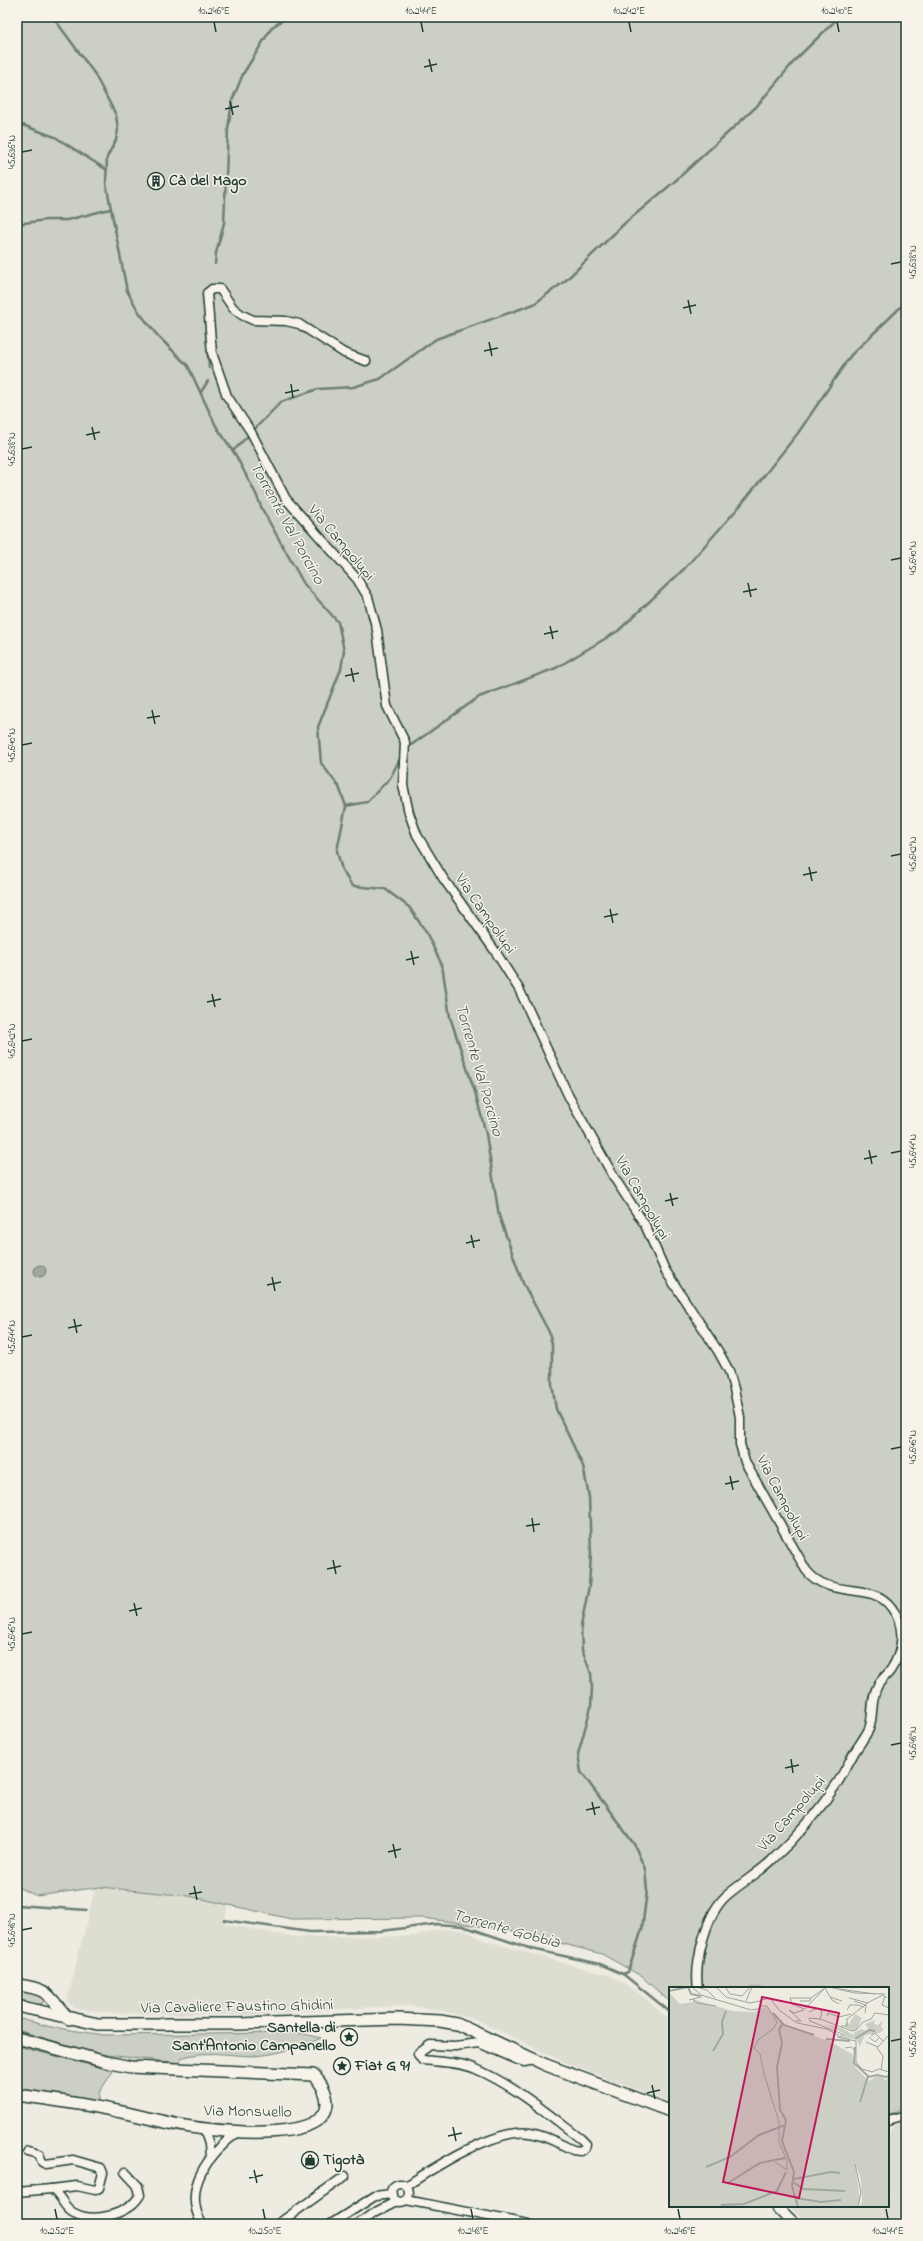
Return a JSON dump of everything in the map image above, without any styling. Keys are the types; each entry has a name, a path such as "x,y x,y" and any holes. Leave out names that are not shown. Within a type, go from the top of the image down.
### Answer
{"main road":[{"path":"17,1984 37,1987 52,1997 69,2019"},
{"path":"20,2008 47,2014 52,2006 52,1997"},
{"name":"Via Cavaliere Faustino Ghidini","path":"47,2014 98,2024 239,2024 397,2019 440,2021 457,2024 482,2034 536,2060 669,2111"},
{"name":"Via Monsuello","path":"17,2038 106,2062 132,2067 223,2072 301,2073 313,2075 321,2084 325,2093 325,2112 313,2124 296,2129 239,2131 204,2129 106,2109 17,2095"},
{"path":"777,2207 794,2224"}],"street":[{"name":"Via Campolupi","path":"366,361 344,353 299,324 286,321 253,320 242,315 233,308 218,288 206,293 212,353 227,396 251,432 286,499 357,579 368,597 377,630 387,706 405,742 403,785 409,813 417,835 443,878 495,951 519,989 569,1097 615,1179 645,1225 665,1270 718,1351 729,1371 740,1417 740,1444 745,1462 756,1484 806,1570 814,1580 829,1587 875,1594 891,1606 899,1621 902,1636 899,1655 890,1671 878,1686 872,1703 869,1729 839,1781 798,1833 771,1861 724,1898 708,1923 698,1963 698,1987"},
{"path":"392,2194 393,2189 397,2185 406,2186 473,2147 488,2141 529,2133 580,2151 586,2148 586,2144 536,2104 476,2069 445,2062 422,2060 418,2054 430,2045 454,2046 479,2043 524,2062 536,2060"},
{"path":"889,2120 902,2116 906,2118"},
{"path":"204,2129 209,2144 210,2159"},
{"path":"202,2224 195,2212 194,2197 198,2180 210,2159 223,2144 239,2131"},
{"path":"17,2192 77,2186 95,2190 99,2188 103,2172 101,2168 73,2160 46,2164 42,2162 39,2154 28,2151"},
{"path":"51,2189 55,2191 67,2208 74,2214 86,2216 107,2216 124,2211 134,2204 140,2195 138,2186 125,2172"},
{"path":"278,2224 345,2176"},
{"path":"406,2186 409,2192 406,2200"},
{"path":"392,2194 397,2201"},
{"path":"331,2224 375,2196 392,2194"},
{"path":"358,2224 372,2214 397,2201 406,2200 504,2222 528,2224"}],"shaded area":[{"path":"17,17 906,17 906,2105 889,2115 889,1987 669,1987 669,2001 641,1976 602,1954 514,1931 424,1918 291,1919 189,1896 100,1887 37,1896 17,1887"},
{"path":"38,1265 42,1265 46,1271 42,1277 38,1277 34,1273 34,1269"},
{"path":"100,1887 189,1896 228,1905 224,1924 294,1937 417,1936 438,1929 465,1930 483,1940 611,1976 640,1994 669,2019 669,2102 564,2062 477,2020 440,2010 413,2006 373,2007 243,2015 118,2013 76,2009 67,2001 95,1888"},
{"path":"17,1991 35,1992 44,1998 43,2003 34,2005 17,2002"},
{"path":"17,2018 51,2027 104,2035 300,2033 321,2038 296,2048 277,2053 259,2056 198,2054 181,2058 180,2063 98,2054 17,2030"},
{"path":"17,2046 113,2071 99,2093 99,2102 17,2088"},
{"path":"896,2124 906,2124 906,2207 902,2216 889,2224 819,2224 798,2215 790,2207 889,2207 889,2132"}],"waterway":[{"name":"Torrente Val Porcino","path":"53,17 94,73 116,115 118,130 116,140 107,157 106,183 127,291 139,312 157,335 188,366 216,426 235,454 256,494 262,509 304,584 338,622 344,651 341,669 318,727 321,763 339,787 346,806 337,851 342,870 352,886 385,889 409,907 426,932 442,965 450,1017 475,1092 486,1134 499,1216 523,1283 549,1332 552,1344 552,1384 556,1409 583,1466 589,1497 591,1554 589,1586 581,1626 582,1650 591,1673 592,1687 591,1707 578,1754 581,1772 634,1844 645,1869 647,1891 642,1929 628,1972 623,1974"},
{"path":"215,264 216,253 224,223 228,129 232,101 243,74 272,27 288,17"},
{"path":"233,451 281,402 318,389 353,387 380,379 436,339 534,304 565,281 625,223 674,182 756,107 797,58 839,17"},
{"path":"17,123 55,137 107,170"},
{"path":"17,224 46,220 67,220 110,209"},
{"path":"203,296 205,315"},
{"path":"407,748 479,697 556,668 618,631 685,568 739,507 798,433 851,355 906,302"},
{"path":"206,332 209,368"},
{"path":"201,392 208,381"},
{"path":"346,806 367,802 390,778 402,755"},
{"name":"Torrente Gobbia","path":"17,1905 87,1910"},
{"name":"Torrente Gobbia","path":"224,1920 310,1932 381,1931 437,1924 463,1926 532,1949 600,1964 623,1974 669,2011"}],"place":[{"name":"Cà del Mago","path":"156,181"},
{"name":"Santella di Sant'Antonio Campanello","path":"349,2037"},
{"name":"Fiat G 91","path":"342,2066"},
{"name":"Tigotà","path":"310,2160"}]}
